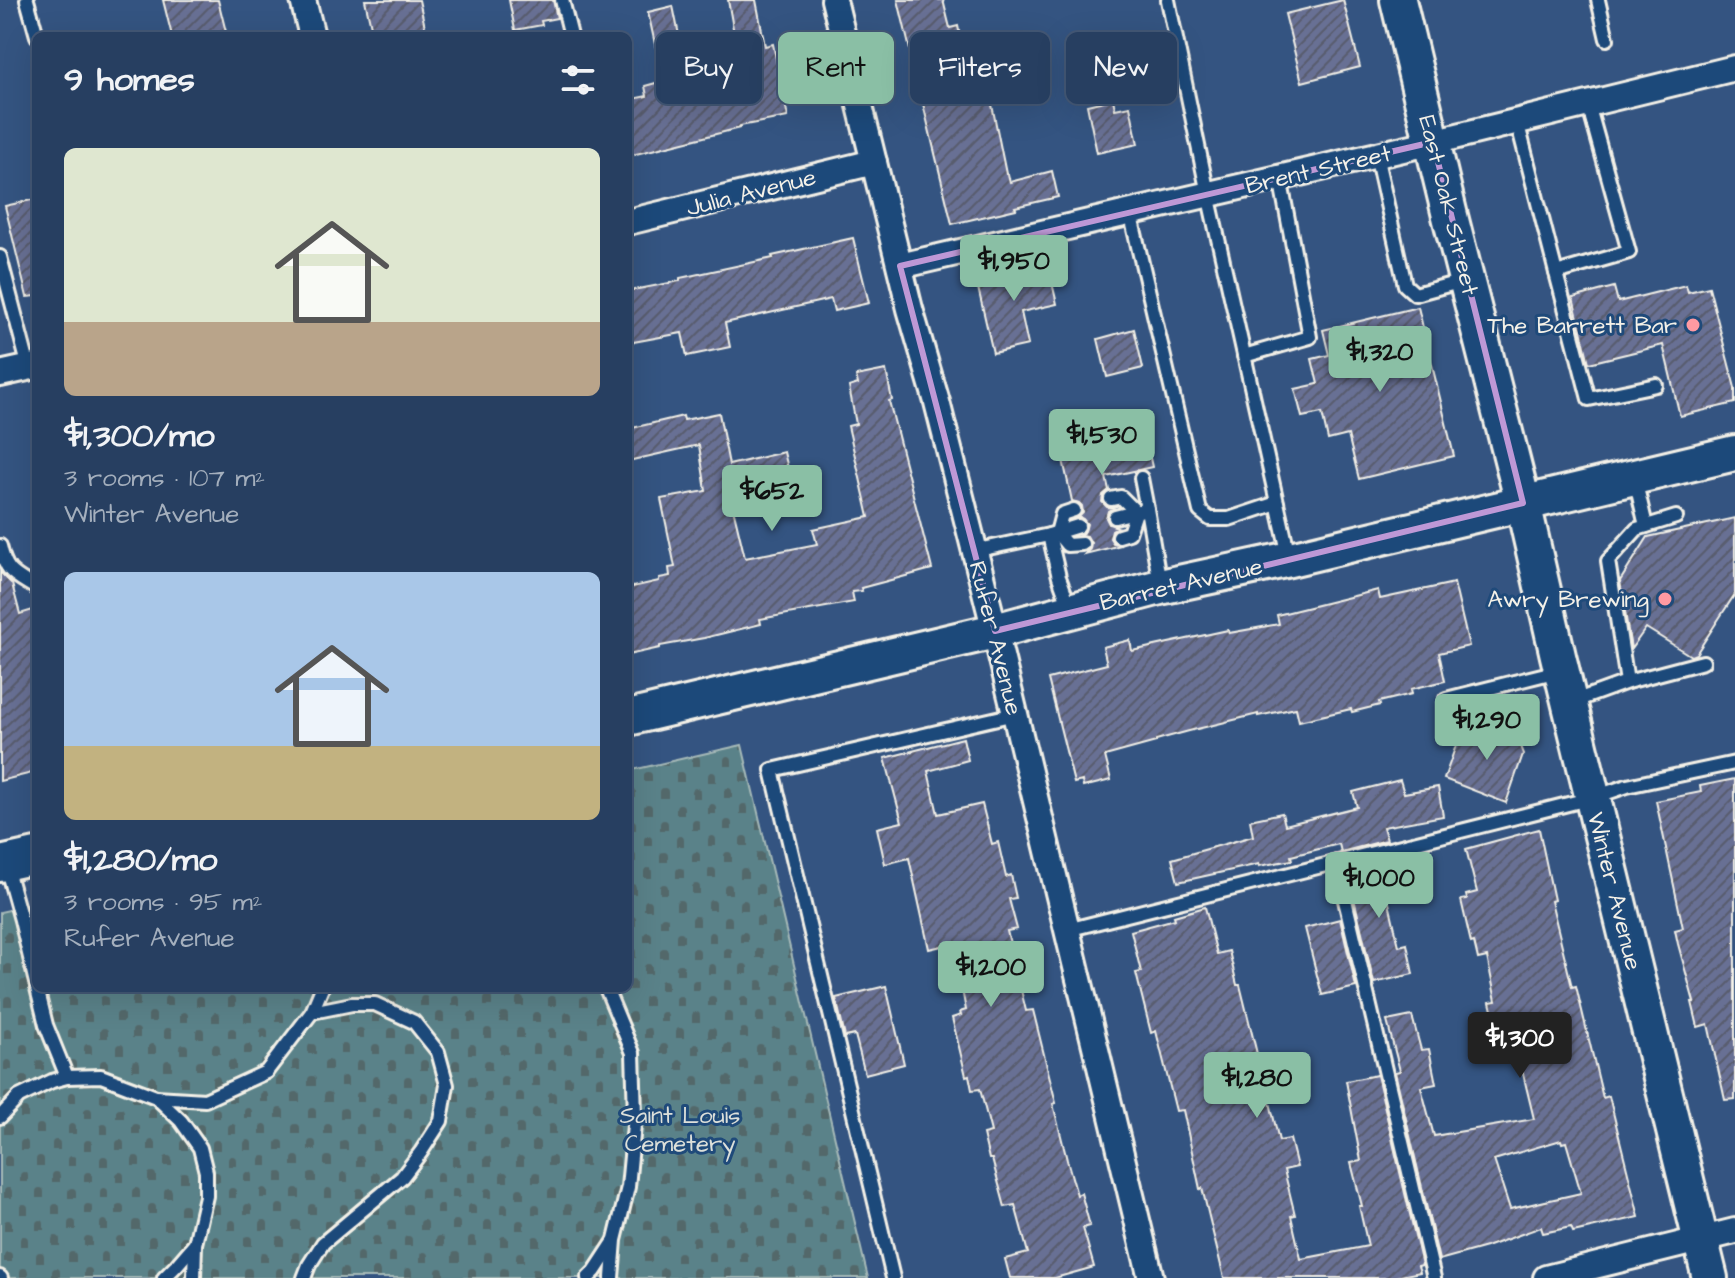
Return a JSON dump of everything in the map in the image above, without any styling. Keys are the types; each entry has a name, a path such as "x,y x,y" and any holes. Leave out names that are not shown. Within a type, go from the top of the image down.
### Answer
{"main road":[{"name":"East Oak Street","path":"1398,0 1523,503"},
{"name":"Barret Avenue","path":"632,717 995,631 1160,587 1735,453"},
{"name":"Winter Avenue","path":"1523,503 1710,1278"}],"street":[{"path":"303,0 311,32"},
{"name":"Rufer Avenue","path":"834,0 995,631 1151,1278"},
{"name":"Brent Street","path":"900,266 1735,68"},
{"name":"Julia Avenue","path":"632,221 874,162"},
{"path":"0,374 32,367"},
{"path":"1546,1278 1735,1231"}],"lane":[{"path":"27,0 36,32"},
{"path":"562,0 570,32"},
{"path":"1168,0 1290,559"},
{"path":"1598,0 1607,39"},
{"path":"1556,273 1629,252 1588,104"},
{"path":"1517,121 1589,399 1656,385"},
{"path":"1376,155 1405,285 1415,294 1467,280"},
{"path":"1244,356 1310,337 1280,177"},
{"path":"1130,212 1200,511 1210,519 1229,519 1277,503"},
{"path":"0,257 32,367"},
{"path":"1634,476 1646,526"},
{"path":"1141,478 1142,511 1160,587"},
{"path":"1111,499 1121,497 1142,511"},
{"path":"1071,610 1059,577 1053,534 1062,514 1074,510"},
{"path":"1115,517 1142,511"},
{"path":"1119,536 1129,533 1142,511"},
{"path":"1627,682 1608,561 1637,529 1676,517"},
{"path":"974,551 1078,526"},
{"path":"1053,534 1067,545 1082,544"},
{"path":"0,546 4,565 32,586"},
{"path":"1446,699 1627,682 1703,662"},
{"path":"893,1278 772,770 1015,714"},
{"path":"1067,930 1592,798 1627,786 1735,763"},
{"path":"14,861 21,920 32,965"},
{"path":"1336,862 1434,1278"},
{"path":"39,992 46,1025 67,1077"},
{"path":"0,1117 19,1097 67,1077 101,1076 156,1097 205,1100 266,1072 312,1012 320,992"},
{"path":"608,992 633,1053 635,1115 628,1187 615,1240 612,1278"},
{"path":"304,1278 323,1243 402,1177 421,1152 441,1121 447,1085 438,1052 414,1022 375,1004 352,1004 312,1012"},
{"path":"156,1097 181,1121 200,1148 206,1172 206,1196 195,1244 194,1278"},
{"path":"588,1278 615,1240"},
{"path":"164,1278 195,1244"}],"highlighted area":[{"path":"1433,142 1523,503 995,631 900,266"}],"green space":[{"name":"Saint Louis Cemetery","path":"742,745 868,1278 0,1278 0,912 32,905 32,992 632,992 632,770"}],"building":[{"path":"163,0 218,0 226,32 171,32"},
{"path":"365,0 419,0 426,32 372,32"},
{"path":"509,0 553,0 557,18 541,21 542,25 515,30"},
{"path":"728,0 756,0 765,46 773,44 778,68 778,104 785,104 788,117 740,126 632,155 632,99 647,96 645,86 656,83 656,104 762,104 762,32 734,32"},
{"path":"898,0 943,0 950,28 958,26 959,32 910,32 910,50"},
{"path":"1343,0 1360,67 1302,82 1285,14"},
{"path":"673,6 678,32 656,32 656,49 648,12"},
{"path":"923,104 992,104 1010,182 1052,171 1058,197 952,224"},
{"path":"1114,104 1115,109 1130,106 1138,144 1097,153 1087,105"},
{"path":"32,200 32,296 27,297 5,206"},
{"path":"853,238 869,303 834,311 831,299 725,323 730,347 687,356 682,333 632,342 632,290 680,281 680,278"},
{"path":"1047,261 1057,304 1021,312 1028,345 993,353 976,279"},
{"name":"The Barrett Bar","path":"1686,285 1688,292 1709,287 1735,388 1735,403 1680,416 1663,345 1589,363 1573,298 1614,287 1618,302"},
{"path":"1418,307 1454,456 1359,479 1348,435 1328,440 1322,413 1302,417 1295,389 1318,384 1312,359 1329,355 1323,330"},
{"path":"1134,329 1143,368 1107,377 1098,339"},
{"path":"886,370 892,400 889,401 932,569 861,588 862,591 852,592 854,602 760,619 761,624 632,654 632,587 670,576 669,568 675,567 661,499 706,491 699,445 632,460 632,428 683,416 684,420 719,413 729,465 784,452 791,481 740,494 742,507 733,508 745,558 817,544 813,529 869,517 848,426 856,424 849,387 858,384 856,376"},
{"path":"1143,427 1152,467 1106,477 1109,490 1103,495 1102,502 1113,508 1106,518 1109,524 1117,527 1112,530 1110,538 1113,543 1121,545 1085,554 1091,543 1087,536 1080,535 1087,524 1079,517 1083,513 1082,506 1072,501 1060,446"},
{"name":"Awry Brewing","path":"1735,518 1735,594 1696,654 1691,656 1646,628 1631,649 1620,581 1648,537"},
{"path":"0,572 12,584 20,614 32,610 32,773 0,781"},
{"path":"1454,583 1469,646 1439,653 1445,681 1411,689 1412,694 1352,712 1351,709 1299,721 1296,708 1258,714 1156,740 1105,756 1111,780 1083,787 1082,781 1074,783 1048,679 1107,664 1103,647 1130,640 1132,651 1228,630 1229,633 1279,624 1277,615 1378,590 1380,599"},
{"path":"1511,723 1523,754 1506,803 1444,779 1459,737"},
{"path":"963,738 968,760 928,771 938,814 982,804 992,844 998,842 1006,877 1011,875 1016,898 1009,899 1017,929 1007,931 1026,1011 1033,1010 1067,1160 1090,1226 1083,1228 1094,1267 1055,1278 1010,1278 1005,1259 1028,1253 1015,1205 1005,1207 992,1159 989,1159 983,1134 991,1132 980,1089 972,1090 969,1075 966,1076 952,1018 966,1010 955,943 929,949 909,858 885,864 877,828 902,822 885,758"},
{"path":"1735,779 1735,1099 1725,1100 1708,1024 1698,1027 1678,944 1675,930 1683,928 1656,801 1701,792 1700,786"},
{"path":"1400,780 1404,793 1438,787 1443,816 1383,827 1387,840 1341,852 1339,844 1291,856 1292,860 1178,882 1172,859 1253,836 1250,820 1282,813 1285,825 1357,807 1353,792"},
{"path":"1539,829 1554,900 1551,901 1572,987 1576,986 1603,1098 1609,1096 1639,1217 1573,1232 1571,1227 1543,1233 1541,1227 1439,1260 1395,1072 1400,1071 1387,1021 1412,1016 1421,1050 1429,1049 1436,1084 1421,1087 1434,1136 1534,1119 1512,1028 1497,1032 1490,1002 1496,1001 1487,957 1478,959 1474,942 1471,943 1461,900 1477,892 1466,849","holes":["1561,1140 1562,1143 1566,1142 1581,1193 1510,1209 1494,1160"]},
{"path":"1392,858 1399,886 1386,890 1399,946 1407,944 1413,974 1374,983 1347,869"},
{"path":"1205,907 1217,954 1229,951 1237,985 1240,985 1261,1070 1265,1069 1279,1141 1290,1139 1297,1167 1284,1170 1301,1259 1368,1246 1351,1163 1361,1161 1346,1081 1377,1075 1422,1265 1418,1266 1420,1272 1391,1278 1224,1278 1183,1110 1176,1111 1156,1031 1151,1033 1136,973 1141,972 1131,931"},
{"path":"1340,919 1356,987 1322,995 1305,928"},
{"path":"886,986 904,1064 865,1074 855,1035 845,1037 836,998"}],"place":[{"name":"The Barrett Bar","path":"1693,325"},
{"name":"Awry Brewing","path":"1665,599"}]}
